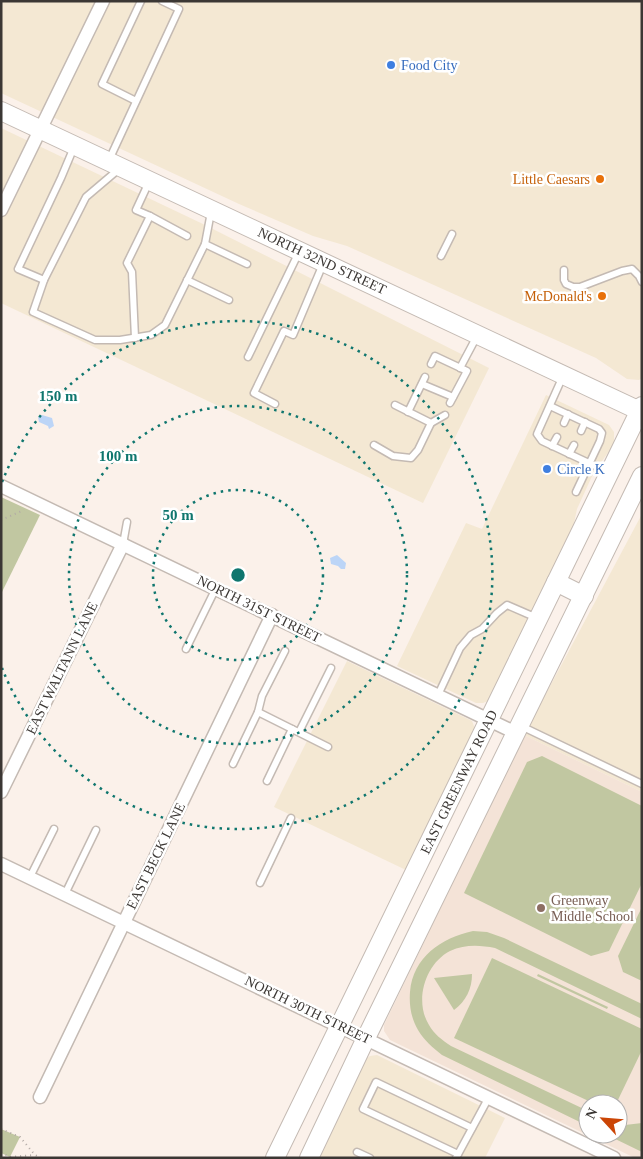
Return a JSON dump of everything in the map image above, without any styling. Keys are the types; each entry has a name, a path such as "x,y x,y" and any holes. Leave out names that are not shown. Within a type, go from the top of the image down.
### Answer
{"main road":[{"name":"NORTH 32ND STREET","path":"1,111 641,410"},
{"name":"EAST GREENWAY ROAD","path":"275,1158 641,410"},
{"path":"309,1158 642,476"},
{"path":"556,582 584,596"}],"street":[{"path":"1,210 103,1"},
{"name":"NORTH 31ST STREET","path":"1,486 490,720 518,729"},
{"name":"EAST WALTANN LANE","path":"1,792 123,544"},
{"name":"EAST BECK LANE","path":"40,1097 272,615"},
{"name":"NORTH 30TH STREET","path":"1,864 340,1025 606,1156"}],"lane":[{"path":"136,101 102,84 141,1"},
{"path":"162,1 179,9 136,101 115,164 86,197 44,280 33,312 95,340 135,338 151,335 165,325 205,244 211,210"},
{"path":"44,280 18,270 75,145"},
{"path":"149,180 136,210 186,236"},
{"path":"135,338 132,272 127,263 150,216"},
{"path":"441,256 452,234"},
{"path":"205,244 247,264"},
{"path":"248,357 300,251"},
{"path":"275,404 254,394 284,331 293,336 324,262"},
{"path":"564,270 566,284 573,287 580,287 632,269 642,282"},
{"path":"187,280 229,300"},
{"path":"460,368 478,335"},
{"path":"408,412 424,380 452,400 467,371 435,356 431,364"},
{"path":"564,375 537,434 542,441 609,473"},
{"path":"395,405 431,422"},
{"path":"550,406 599,429 602,433 576,492"},
{"path":"564,423 568,414"},
{"path":"374,445 393,456 411,458 418,450 431,422 445,415"},
{"path":"581,431 585,422"},
{"path":"552,446 557,437"},
{"path":"570,454 574,445"},
{"path":"123,544 127,522"},
{"path":"186,649 216,588"},
{"path":"438,695 460,648 471,635 482,629 507,605 539,619"},
{"path":"232,764 258,712 262,696 285,652"},
{"path":"299,732 331,668"},
{"path":"258,712 328,747"},
{"path":"267,781 292,729"},
{"path":"518,729 642,784"},
{"path":"260,883 291,818"},
{"path":"30,877 54,830"},
{"path":"65,894 96,830"},
{"path":"472,1128 376,1082 363,1109 457,1156 489,1098"},
{"path":"358,1152 370,1158"}],"path":[{"path":"1,520 24,510"},
{"path":"1,1129 20,1137 35,1155 40,1158"},
{"path":"1,1153 10,1157 35,1155"}],"shaded area":[{"path":"1,1 642,1 642,378 639,380 627,379 596,358 347,246 313,236 239,204 1,93"},
{"path":"1,128 203,224 489,368 423,503 1,303"},
{"path":"546,395 609,425 614,432 614,444 593,474 577,509 573,528 488,701 476,703 397,666 466,523 482,529"},
{"path":"642,514 642,792 524,735"},
{"path":"347,661 472,721 474,726 474,732 406,870 274,807"},
{"name":"Greenway Middle School","path":"524,735 642,792 642,1158 635,1158 606,1144 628,1144 628,1094 578,1094 578,1131 390,1040 384,1031 384,1025"},
{"path":"377,1055 505,1118 485,1158 318,1158 366,1059"}],"green space":[{"path":"1,497 40,515 1,594"},
{"path":"542,756 642,806 642,883 609,951 591,956 464,893 527,762"},
{"path":"642,907 642,981 623,972 618,956"},
{"path":"473,931 487,932 504,938 642,1004 642,1019 495,948 489,947 467,946 450,951 441,957 428,974 422,994 422,1005 429,1025 439,1037 451,1046 578,1106 578,1121 442,1055 429,1044 418,1030 412,1016 410,1002 412,980 423,959 431,951 440,944 461,934"},
{"path":"492,958 642,1029 642,1050 621,1094 578,1094 578,1096 454,1038"},
{"path":"472,974 468,994 454,1010 434,978"},
{"path":"538,974 608,1007 607,1009 537,976"},
{"path":"642,1123 642,1152 626,1144 628,1144 628,1125"},
{"path":"1,1129 20,1137 10,1157 1,1153"}],"water":[{"path":"42,415 52,418 54,426 49,429 48,426 39,422 38,417"},
{"path":"337,555 346,563 345,569 331,564 330,558"}],"place":[{"name":"Food City","path":"391,65"},
{"name":"Little Caesars","path":"600,179"},
{"name":"McDonald's","path":"602,296"},
{"name":"Circle K","path":"547,469"},
{"name":"Greenway Middle School","path":"541,908"}]}
